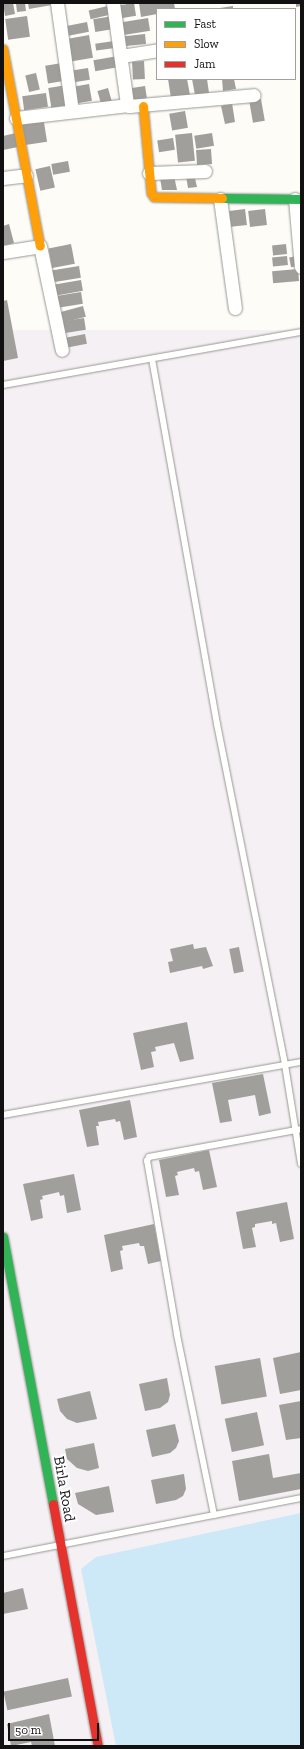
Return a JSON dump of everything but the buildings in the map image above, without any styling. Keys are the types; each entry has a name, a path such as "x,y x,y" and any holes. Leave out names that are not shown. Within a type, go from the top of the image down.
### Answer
{"street":[{"path":"57,3 72,111"},
{"path":"113,3 128,105"},
{"path":"3,49 26,175 62,350"},
{"path":"121,56 156,50"},
{"path":"16,118 128,105 143,106 254,95"},
{"path":"143,106 151,193 156,198 298,199 301,268"},
{"path":"149,173 205,171"},
{"path":"3,178 26,175"},
{"path":"220,199 235,308"},
{"path":"3,252 40,246"},
{"name":"Birla Road","path":"3,1237 98,1746"}],"lane":[{"path":"3,385 301,332"},
{"path":"152,359 217,724 298,1129 301,1164"},
{"path":"3,1115 301,1062"},
{"path":"214,1515 177,1334 146,1161 149,1158 298,1129"},
{"path":"3,1556 301,1498"}],"shaded area":[{"path":"3,330 301,330 301,1746 3,1746"}],"water":[{"path":"301,1513 301,1746 116,1746 81,1569 96,1557"}],"traffic: fast":[{"path":"222,198 301,199"},
{"path":"3,1237 53,1504"}],"traffic: slow":[{"path":"3,49 40,246"},
{"path":"143,106 151,193 154,197 222,198"}],"traffic: jam":[{"path":"53,1504 98,1746"}]}
